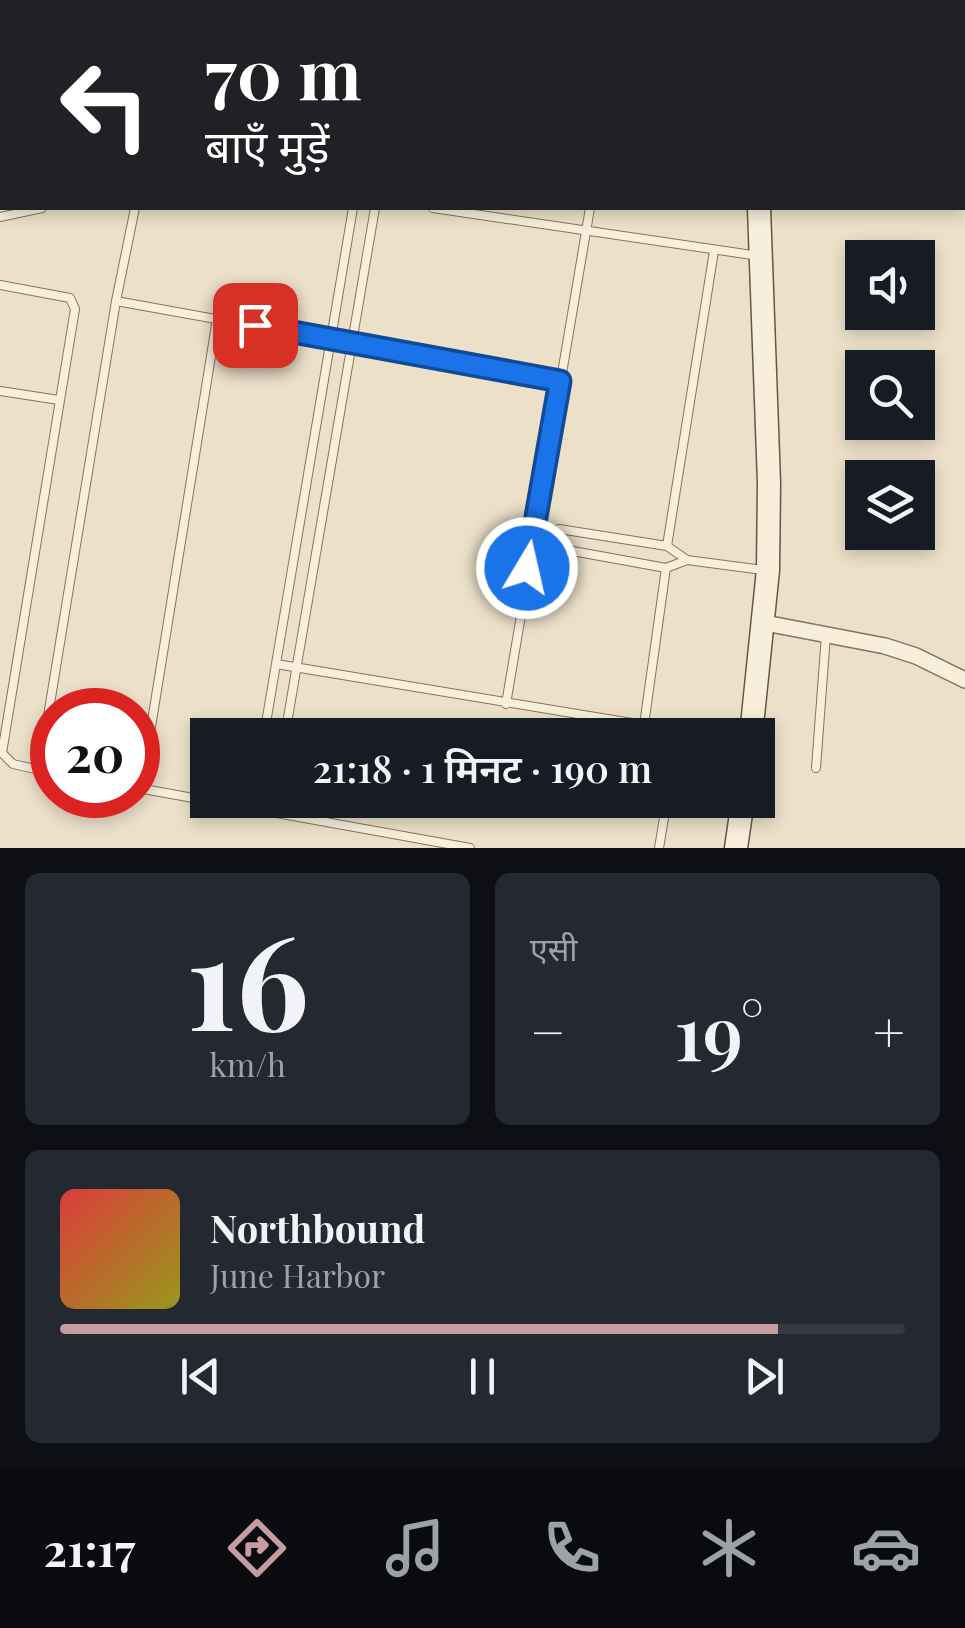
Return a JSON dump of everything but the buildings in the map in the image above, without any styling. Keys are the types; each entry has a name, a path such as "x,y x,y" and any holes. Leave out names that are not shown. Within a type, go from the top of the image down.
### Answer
{"main road":[{"path":"753,718 768,570 769,483 759,210"},
{"path":"736,848 740,818"}],"street":[{"path":"765,623 886,646 965,680"}],"lane":[{"path":"0,217 33,210"},
{"path":"52,688 135,210"},
{"path":"267,718 354,210"},
{"path":"289,718 375,210"},
{"path":"466,210 586,232 762,256"},
{"path":"506,704 590,210"},
{"path":"667,546 714,251"},
{"path":"0,285 64,296 74,302 2,753 13,764 30,768"},
{"path":"116,301 560,381"},
{"path":"156,688 217,318"},
{"path":"0,390 60,400"},
{"path":"303,507 324,511"},
{"path":"544,538 559,529 667,546 686,560"},
{"path":"532,534 556,548 666,568 686,560 768,570"},
{"path":"645,718 666,568"},
{"path":"816,768 826,635"},
{"path":"276,664 594,718"},
{"path":"0,674 14,676"},
{"path":"160,791 190,795"},
{"path":"304,818 470,848"},
{"path":"659,848 664,818"}],"route":[{"path":"255,325 560,381 527,568"}]}
